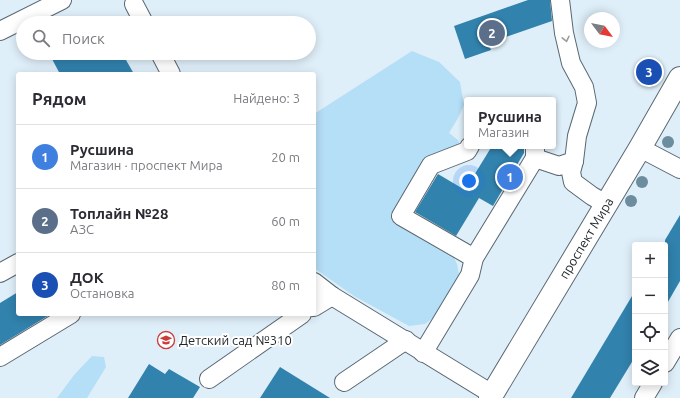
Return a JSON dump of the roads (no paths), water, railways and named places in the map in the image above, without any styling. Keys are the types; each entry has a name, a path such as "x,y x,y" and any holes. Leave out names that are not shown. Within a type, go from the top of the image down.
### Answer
{"main road":[{"name":"проспект Мира","path":"491,396 640,148 680,78"}],"lane":[{"path":"30,16 61,0"},
{"path":"560,0 564,33 571,63 584,87 587,104 577,136 571,172 573,182 606,204"},
{"path":"134,4 140,16"},
{"path":"0,31 16,23"},
{"path":"164,60 170,72"},
{"path":"640,148 680,169"},
{"path":"468,149 467,151 431,165 401,216 474,258"},
{"path":"423,353 470,275 474,258 535,152 559,166 574,161"},
{"path":"0,273 16,264"},
{"path":"316,284 332,296 406,340 423,353 491,396"},
{"path":"316,306 332,296"},
{"path":"0,357 68,316"},
{"path":"208,379 299,316"},
{"path":"668,358 680,338"},
{"path":"344,382 406,340"},
{"path":"644,398 651,386"}],"place":[{"name":"Топлайн №28","path":"492,33"},
{"name":"ДОК","path":"649,72"},
{"name":"Русшина","path":"510,177"},
{"name":"Детский сад №310","path":"166,340"}]}
